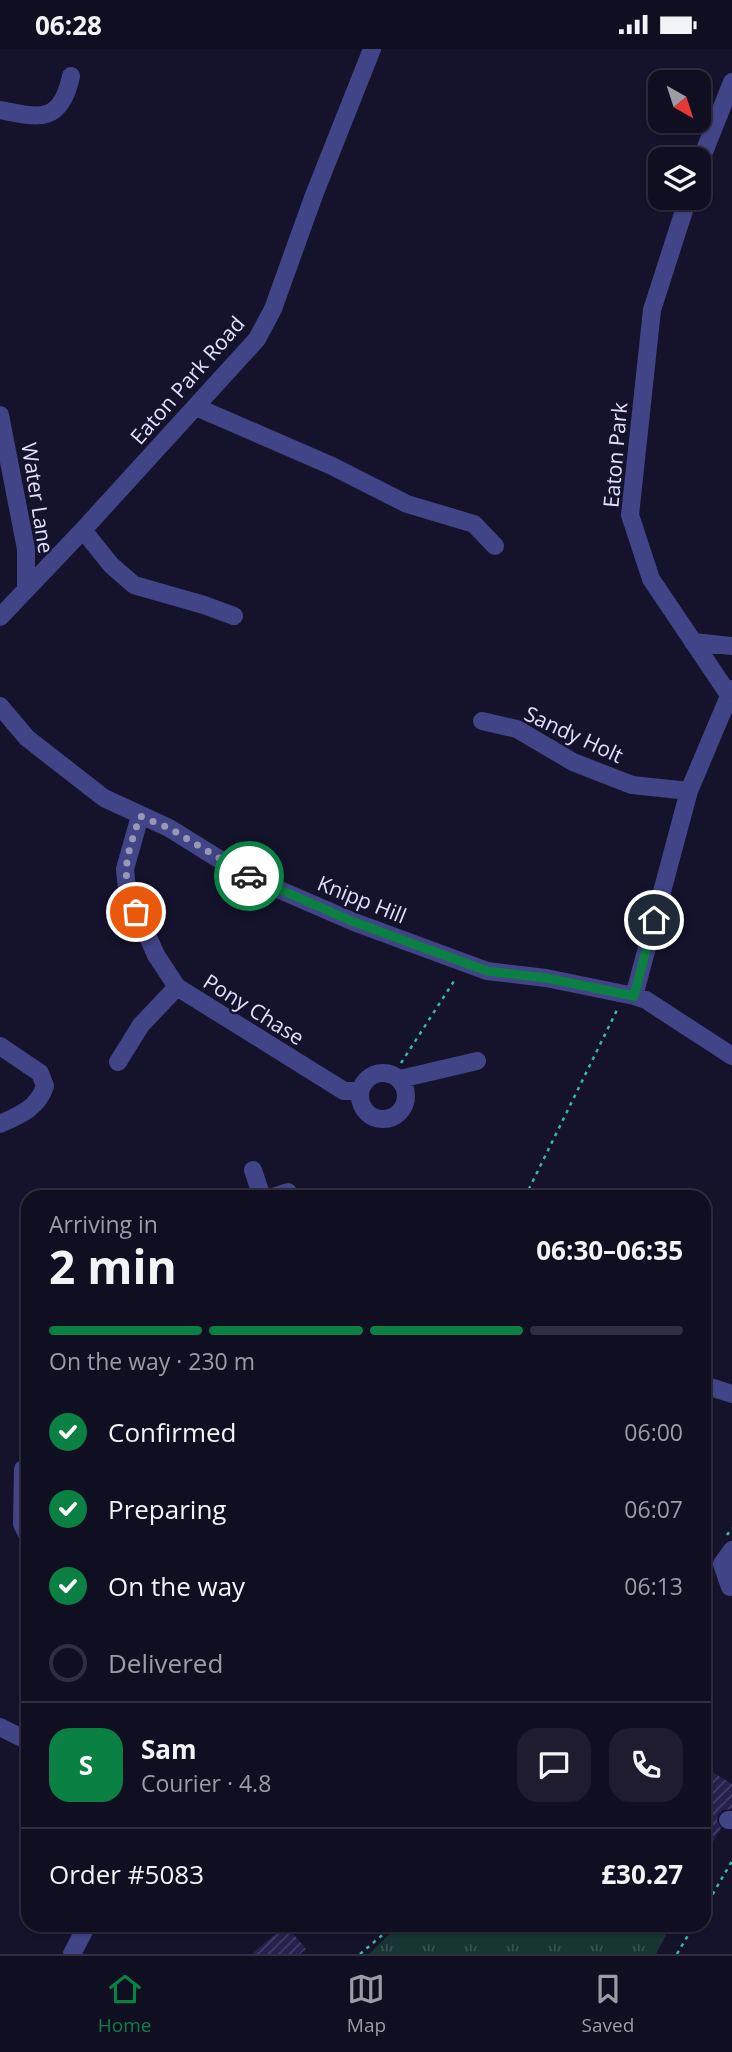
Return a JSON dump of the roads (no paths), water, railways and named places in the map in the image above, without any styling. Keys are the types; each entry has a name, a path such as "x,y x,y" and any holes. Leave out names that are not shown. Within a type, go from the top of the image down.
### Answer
{"street":[{"name":"Eaton Park Road","path":"0,617 257,339 265,325 372,49"},
{"path":"0,110 29,116 49,114 62,102 71,76"},
{"path":"706,147 732,82"},
{"name":"Eaton Park","path":"684,210 652,310 630,515 651,579 730,692"},
{"path":"196,407 332,466 407,505 474,524 495,546"},
{"name":"Water Lane","path":"0,415 6,472 26,549 26,589"},
{"path":"83,530 111,565 134,585 204,605 234,617"},
{"path":"693,642 732,646"},
{"path":"630,995 689,791 730,692"},
{"name":"Knipp Hill","path":"0,706 27,738 104,798 169,828 243,874 354,922 487,971 546,978 646,1000 732,1056"},
{"name":"Sandy Holt","path":"482,721 517,729 573,762 632,785 689,791"},
{"name":"Pony Chase","path":"140,816 125,869 127,890 156,955 177,986 344,1091 360,1091"},
{"path":"118,1062 141,1025 177,986"},
{"path":"0,1046 40,1073 45,1086 41,1100 21,1115 0,1124"},
{"path":"396,1076 407,1092 402,1111 388,1119 380,1120 367,1113 360,1099 360,1091 367,1079 374,1075 385,1072 396,1076 477,1061"},
{"path":"253,1170 260,1190"},
{"path":"711,1387 732,1394"},
{"path":"730,1587 722,1564 732,1550"},
{"path":"0,1727 21,1738"},
{"path":"72,1954 83,1932"}]}
